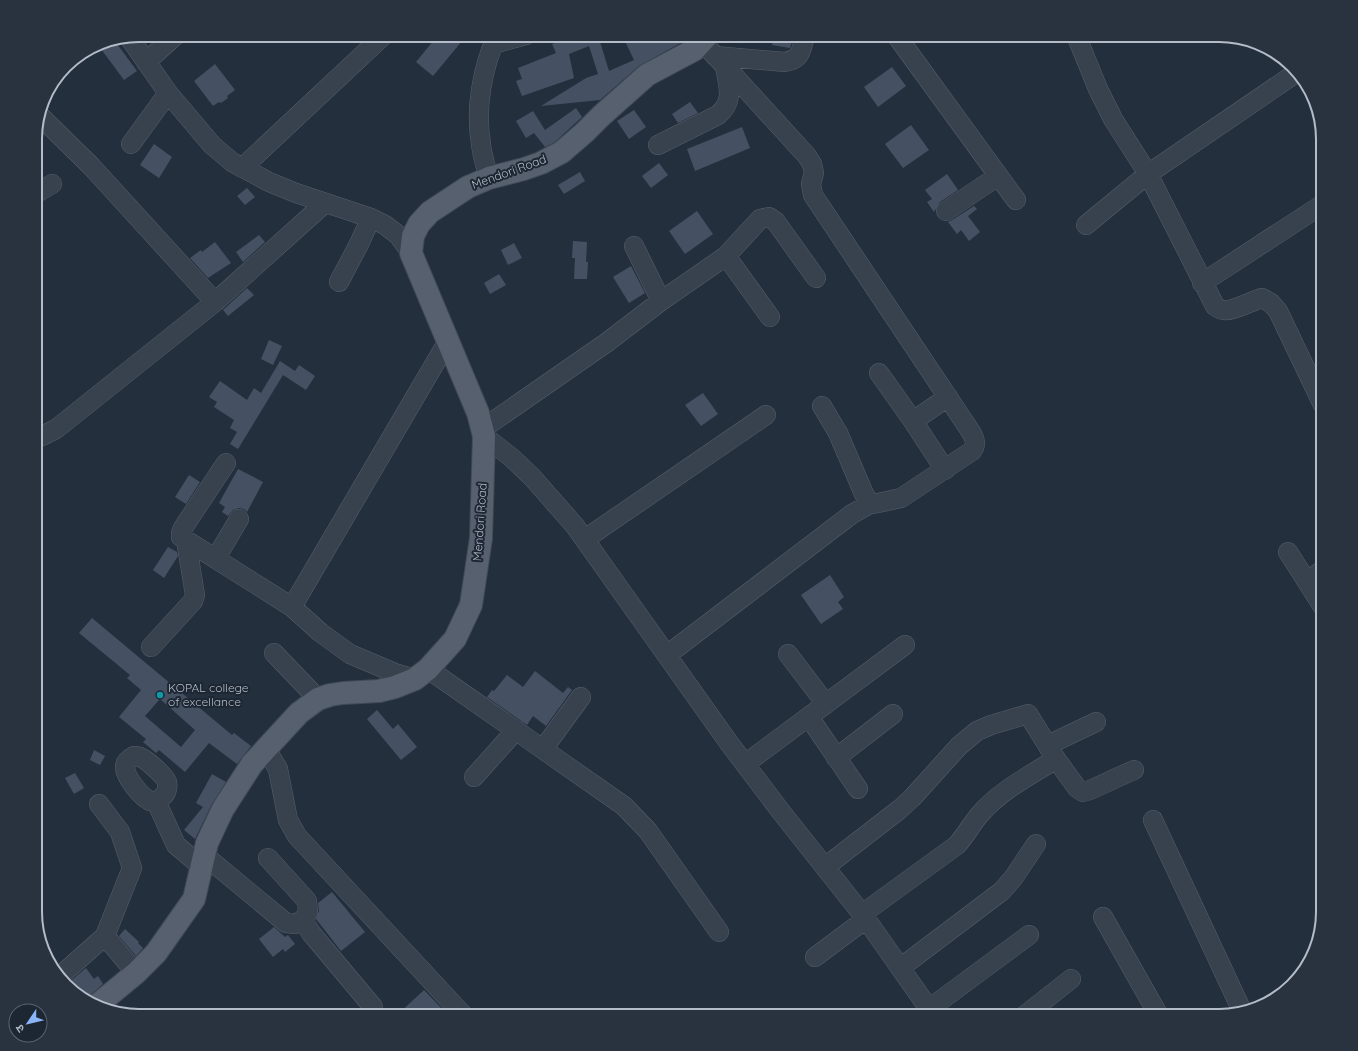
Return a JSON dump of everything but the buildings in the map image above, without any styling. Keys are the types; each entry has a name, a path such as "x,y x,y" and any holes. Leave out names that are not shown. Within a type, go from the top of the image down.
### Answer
{"main road":[{"name":"Mendori Road","path":"102,1001 136,973 156,953 194,899 206,843 223,809 244,775 299,713 318,699 343,693 379,691 395,687 422,674 455,639 471,605 480,538 483,433 478,413 411,252 413,236 419,224 430,212 468,187 489,178 524,169 562,152 647,74 694,50 712,50"}],"street":[{"path":"133,42 168,92 221,154 242,168 269,182 371,218 385,225 398,235 411,252"},
{"path":"146,62 168,42"},
{"path":"242,168 377,42"},
{"path":"489,178 481,145 478,111 483,77 494,42"},
{"path":"712,50 785,62 792,61 797,58 801,53 803,42"},
{"path":"901,42 1016,200"},
{"path":"1079,42 1098,89 1113,119 1148,174 1215,306 1221,310 1230,310 1252,300 1262,298 1271,303 1278,311 1316,390"},
{"path":"658,145 718,115 725,109 729,102 729,92 712,50"},
{"path":"667,655 852,514 870,504 878,504 901,498 945,470 972,451 976,446 974,437 813,195 811,184 814,173 812,164 807,156 712,50"},
{"path":"1086,225 1148,174 1292,75"},
{"path":"131,144 168,92"},
{"path":"44,120 91,166 215,302"},
{"path":"946,211 998,176"},
{"path":"42,190 52,184"},
{"path":"42,436 56,429 215,302 325,203"},
{"path":"1202,283 1316,209"},
{"path":"816,278 776,222 769,217 760,219 726,256 661,301 483,433 532,477 575,526 745,764 864,916 928,1009"},
{"path":"339,282 371,218"},
{"path":"634,246 661,301"},
{"path":"726,256 770,317"},
{"path":"292,607 448,341"},
{"path":"879,373 945,470"},
{"path":"913,421 948,397"},
{"path":"822,406 838,434 864,494 870,504"},
{"path":"584,539 766,415"},
{"path":"226,463 183,528 181,537 292,607 350,654 395,673 422,674 516,730 608,794 635,816 648,831 719,932"},
{"path":"216,558 239,519"},
{"path":"151,647 193,601 195,595 186,540"},
{"path":"1288,552 1316,596"},
{"path":"1306,581 1316,575"},
{"path":"745,764 905,645"},
{"path":"274,653 318,699"},
{"path":"788,654 826,704"},
{"path":"543,749 581,697"},
{"path":"836,758 893,714"},
{"path":"825,867 900,809 912,798 959,746 977,731 991,725 1028,714 1077,788 1083,792 1134,770"},
{"path":"809,717 858,789"},
{"path":"816,957 864,916 958,845 982,812 1001,794 1052,752 1096,722"},
{"path":"474,777 516,730"},
{"path":"266,749 278,769 288,820 297,836 458,1009"},
{"path":"156,801 176,845 202,860 286,923 295,924 303,920 308,912 307,901 268,858"},
{"path":"64,973 105,936 132,868 120,832 99,804"},
{"path":"1153,820 1240,1007"},
{"path":"900,968 1002,890 1011,881 1036,844"},
{"path":"1103,917 1155,1009"},
{"path":"303,920 311,933 373,1007"},
{"path":"105,936 136,973"},
{"path":"936,1009 1029,936"},
{"path":"1033,1009 1071,979"}],"place":[{"name":"KOPAL college of excellance","path":"160,695"}]}
